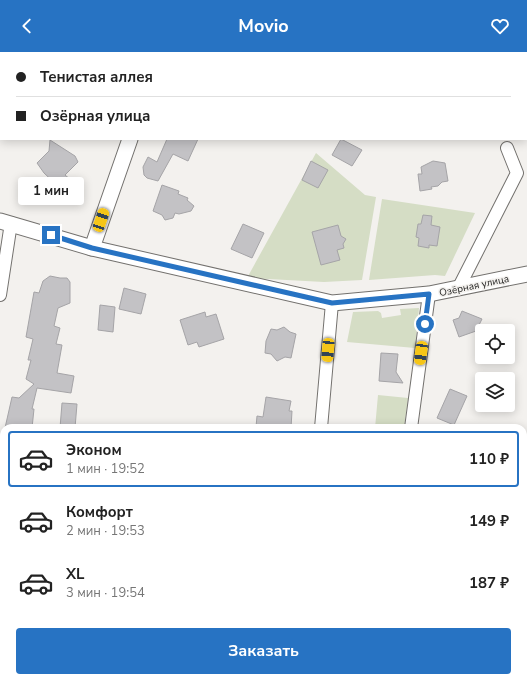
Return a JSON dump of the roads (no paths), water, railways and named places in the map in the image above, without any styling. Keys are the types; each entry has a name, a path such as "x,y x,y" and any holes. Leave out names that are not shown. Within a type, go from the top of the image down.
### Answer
{"street":[{"path":"92,248 130,140"},
{"path":"458,289 517,172 506,148"},
{"path":"0,295 6,222"},
{"name":"Озёрная улица","path":"6,222 92,248 332,303 429,294 527,274"},
{"path":"412,424 429,294"},
{"path":"322,424 332,303"}]}
